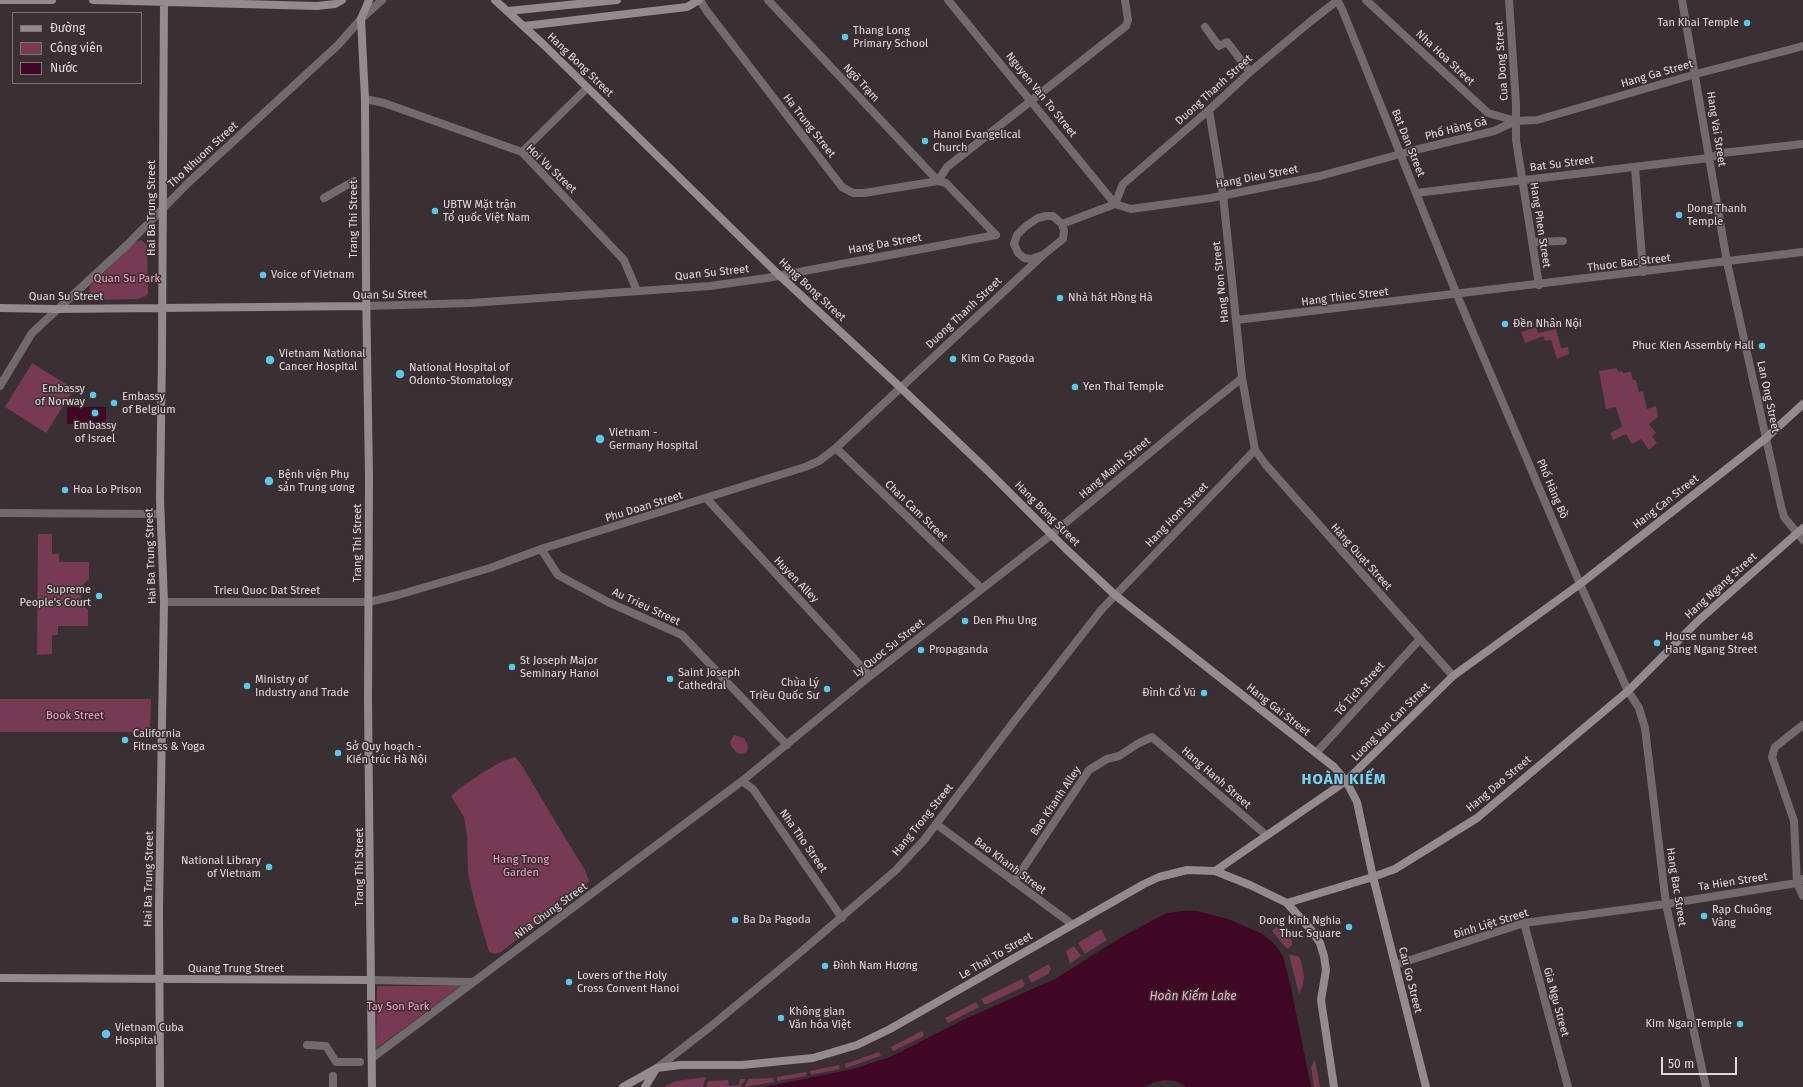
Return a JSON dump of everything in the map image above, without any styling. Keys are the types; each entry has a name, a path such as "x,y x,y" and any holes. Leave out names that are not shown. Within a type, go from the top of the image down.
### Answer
{"street":[{"path":"0,0 52,0"},
{"path":"93,0 321,6 335,4 342,0"},
{"name":"Trang Thi Street","path":"369,0 361,19 365,99 369,477 368,700 372,1087"},
{"name":"Tho Nhuom Street","path":"0,386 32,333 56,309 83,287 163,210 188,183 338,45 361,19 382,0"},
{"name":"Hang Bong Street","path":"495,0 524,26 779,275 900,387 987,470 1051,535 1115,595"},
{"path":"508,12 617,0"},
{"path":"524,26 687,7 699,0"},
{"name":"Ha Trung Street","path":"699,0 842,187 853,193 864,194 938,180"},
{"name":"Ngõ Trạm","path":"768,0 938,180 946,184 996,236"},
{"name":"Nguyen Van To Street","path":"948,0 1032,100 1115,204"},
{"path":"938,180 947,168 1126,26 1128,20 1125,0"},
{"name":"Duong Thanh Street","path":"1115,204 1123,184 1250,72 1338,0"},
{"name":"Bat Dan Street","path":"1338,0 1457,295"},
{"name":"Nha Hoa Street","path":"1366,0 1488,113 1516,121"},
{"name":"Cua Dong Street","path":"1509,0 1516,121"},
{"name":"Hang Vai Street","path":"1682,0 1696,74 1727,262"},
{"name":"Hai Ba Trung Street","path":"160,1087 159,980 164,602 160,514 164,1"},
{"path":"1205,27 1219,46 1227,42 1250,72"},
{"name":"Hang Ga Street","path":"1516,121 1537,120 1696,74 1803,46"},
{"path":"522,152 587,88"},
{"name":"Hoi Vu Street","path":"365,99 384,103 522,152 624,260 638,291"},
{"name":"Hang Non Street","path":"1208,110 1223,195 1242,378 1255,450"},
{"name":"Phố Hàng Gà","path":"1401,154 1494,131 1516,121"},
{"name":"Hang Phen Street","path":"1516,121 1516,140 1539,285"},
{"name":"Bat Su Street","path":"1416,193 1709,158 1722,153 1803,144"},
{"name":"Hang Dieu Street","path":"1115,204 1131,209 1223,195 1320,176 1401,154"},
{"path":"1635,167 1643,272"},
{"path":"324,198 354,181"},
{"path":"1062,224 1115,204"},
{"path":"1053,216 1062,224 1064,231 1062,238 1043,255 1031,259 1024,258 1018,253 1014,244 1017,235 1026,226 1038,218 1053,216"},
{"name":"Hang Da Street","path":"779,275 996,236"},
{"path":"1532,242 1563,241"},
{"name":"Thuoc Bac Street","path":"1457,295 1803,252"},
{"name":"Duong Thanh Street","path":"900,387 1043,255"},
{"name":"Lan Ong Street","path":"1727,262 1784,517 1800,530 1803,540"},
{"name":"Quan Su Street","path":"0,308 56,309 366,306 471,303 710,286 779,275"},
{"name":"Hang Thiec Street","path":"1236,320 1457,295"},
{"name":"Phố Hàng Bồ","path":"1457,295 1580,584 1628,691"},
{"name":"Hang Manh Street","path":"1051,535 1242,378"},
{"name":"Phu Doan Street","path":"369,602 490,568 541,549 707,499 805,467 819,461 836,448 900,387"},
{"name":"Hang Can Street","path":"1580,584 1766,438 1803,404"},
{"name":"Chan Cam Street","path":"836,448 982,589"},
{"name":"Hang Hom Street","path":"1115,595 1255,450"},
{"name":"Hàng Quạt Street","path":"1255,450 1268,468 1453,676"},
{"name":"Huyen Alley","path":"707,499 870,676"},
{"path":"0,513 160,514"},
{"name":"Hang Ngang Street","path":"1628,691 1699,620 1800,530"},
{"name":"Ly Quoc Su Street","path":"742,781 870,676 1051,535"},
{"name":"Au Trieu Street","path":"541,549 558,575 608,602 682,635 787,745"},
{"name":"Luong Van Can Street","path":"1215,871 1346,781 1453,676 1580,584"},
{"name":"Hang Gai Street","path":"1115,595 1334,767 1346,781 1357,802 1373,877"},
{"name":"Hang Trong Street","path":"657,1068 710,1027 842,918 896,870 936,824 1012,724 1115,595"},
{"name":"Trieu Quoc Dat Street","path":"164,602 369,602"},
{"name":"Tố Tịch Street","path":"1316,753 1420,639"},
{"name":"Hang Dao Street","path":"1373,877 1395,869 1478,818 1628,691"},
{"name":"Hang Bac Street","path":"1628,691 1639,708 1646,728 1666,904 1706,1087"},
{"path":"1803,725 1775,747 1772,757 1794,820 1800,881 1803,896"},
{"name":"Hang Hanh Street","path":"1152,737 1266,835"},
{"name":"Bao Khanh Alley","path":"1014,882 1090,770 1106,759 1119,756 1139,743 1152,737"},
{"name":"Nha Tho Street","path":"742,781 753,789 842,918"},
{"name":"Nha Chung Street","path":"372,1058 742,781"},
{"name":"Bao Khanh Street","path":"936,824 1072,924"},
{"name":"Le Thai To Street","path":"623,1087 657,1068 680,1065 742,1065 770,1063 813,1058 849,1048 890,1029 1072,924 1159,877 1187,870 1215,871 1250,885 1287,903"},
{"path":"1334,1087 1322,1000 1326,970 1324,956 1320,942 1287,903 1373,877"},
{"name":"Cau Go Street","path":"1373,877 1426,1087"},
{"name":"Ta Hien Street","path":"1666,904 1800,881"},
{"name":"Đinh Liệt Street","path":"1395,966 1524,923 1666,904"},
{"name":"Gia Ngu Street","path":"1524,923 1568,1087"},
{"name":"Quang Trung Street","path":"0,978 472,982"},
{"path":"307,1045 326,1046 336,1062 360,1062"},
{"path":"645,1087 657,1068"},
{"path":"333,1076 334,1087"}],"green space":[{"name":"Quan Su Park","path":"141,240 147,247 148,293 146,296 138,299 95,300 91,298 89,292 90,286 135,242"},
{"path":"1536,327 1538,333 1556,329 1561,348 1568,347 1569,354 1557,359 1551,340 1545,341 1543,336 1525,343 1521,332"},
{"path":"32,363 74,389 46,433 5,407"},
{"path":"1617,368 1618,372 1631,372 1633,380 1636,380 1639,392 1643,391 1647,409 1656,406 1658,417 1649,424 1656,433 1652,436 1657,443 1649,450 1641,439 1632,444 1626,434 1613,440 1610,433 1622,427 1616,407 1606,409 1599,371"},
{"path":"38,534 52,534 52,554 59,554 59,562 89,562 89,579 82,586 80,593 83,605 88,610 88,626 58,626 58,635 52,635 52,654 37,655"},
{"name":"Book Street","path":"0,699 151,699 150,732 0,732"},
{"path":"734,735 744,738 748,746 747,752 740,754 737,753 731,746 730,742"},
{"name":"Hang Trong Garden","path":"515,757 521,764 585,870 589,881 582,889 501,952 495,954 489,952 474,900 468,873 467,836 464,817 451,796 485,771 503,761"},
{"path":"1276,927 1281,929 1292,941 1292,945 1287,949 1272,931"},
{"path":"1101,929 1107,940 1085,954 1078,943"},
{"path":"1074,946 1081,956 1070,964 1066,951"},
{"path":"1289,955 1298,956 1301,961 1304,976 1303,985 1299,994"},
{"path":"1049,964 1051,969 1048,974 1031,982 1028,976"},
{"path":"1022,979 1025,984 1023,987 987,1004 984,1004 981,999"},
{"name":"Tay Son Park","path":"377,986 461,986 376,1049"},
{"path":"976,1002 979,1007 948,1023 945,1018"},
{"path":"922,1031 924,1036 893,1051 891,1047"},
{"path":"879,1052 881,1056 846,1068 845,1064"},
{"path":"1315,1060 1320,1087 1314,1087 1311,1067"},
{"path":"839,1065 840,1069 811,1075 810,1071"},
{"path":"806,1072 806,1076 777,1081 777,1077"},
{"path":"706,1077 703,1087 664,1087 676,1081"},
{"path":"773,1078 774,1082 744,1087 749,1079"},
{"path":"740,1079 746,1079 740,1087 706,1087 708,1081 728,1080 729,1086 739,1085"}],"water":[{"path":"67,407 106,407 106,424 67,424"},
{"name":"Hoàn Kiếm Lake","path":"1197,911 1228,919 1263,934 1276,946 1283,956 1290,983 1311,1087 1186,1087 1176,1081 1165,1080 1154,1082 1145,1087 764,1087 853,1069 890,1057 965,1019 1055,979 1120,938 1167,913"}],"place":[{"name":"Tan Khai Temple","path":"1747,23"},
{"name":"Thang Long Primary School","path":"845,37"},
{"name":"Hanoi Evangelical Church","path":"925,141"},
{"name":"UBTW Mặt trận Tổ quốc Việt Nam","path":"435,211"},
{"name":"Dong Thanh Temple","path":"1679,215"},
{"name":"Voice of Vietnam","path":"263,275"},
{"name":"Nhà hát Hồng Hà","path":"1060,298"},
{"name":"Đền Nhân Nội","path":"1505,324"},
{"name":"Phuc Kien Assembly Hall","path":"1762,346"},
{"name":"Kim Co Pagoda","path":"953,359"},
{"name":"Vietnam National Cancer Hospital","path":"270,360"},
{"name":"National Hospital of Odonto-Stomatology","path":"400,374"},
{"name":"Yen Thai Temple","path":"1075,387"},
{"name":"Embassy of Norway","path":"93,395"},
{"name":"Embassy of Belgium","path":"114,403"},
{"name":"Embassy of Israel","path":"95,413"},
{"name":"Vietnam - Germany Hospital","path":"600,439"},
{"name":"Bệnh viện Phụ sản Trung ương","path":"269,481"},
{"name":"Hoa Lo Prison","path":"65,490"},
{"name":"Supreme People's Court","path":"99,596"},
{"name":"Den Phu Ung","path":"965,621"},
{"name":"House number 48 Hang Ngang Street","path":"1657,643"},
{"name":"Propaganda","path":"921,650"},
{"name":"St Joseph Major Seminary Hanoi","path":"512,667"},
{"name":"Saint Joseph Cathedral","path":"670,679"},
{"name":"Ministry of Industry and Trade","path":"247,686"},
{"name":"Chùa Lý Triều Quốc Sư","path":"827,689"},
{"name":"Đình Cổ Vũ","path":"1204,693"},
{"name":"California Fitness & Yoga","path":"125,740"},
{"name":"Sở Quy hoạch - Kiến trúc Hà Nội","path":"338,753"},
{"name":"National Library of Vietnam","path":"269,867"},
{"name":"Rạp Chuông Vàng","path":"1704,916"},
{"name":"Ba Da Pagoda","path":"735,920"},
{"name":"Dong kinh Nghia Thuc Square","path":"1349,927"},
{"name":"Đình Nam Hương","path":"825,966"},
{"name":"Lovers of the Holy Cross Convent Hanoi","path":"569,982"},
{"name":"Không gian Văn hóa Việt","path":"781,1018"},
{"name":"Kim Ngan Temple","path":"1740,1024"},
{"name":"Vietnam Cuba Hospital","path":"106,1034"}],"district":[{"name":"HOÀN KIẾM","path":"1344,780"}]}
